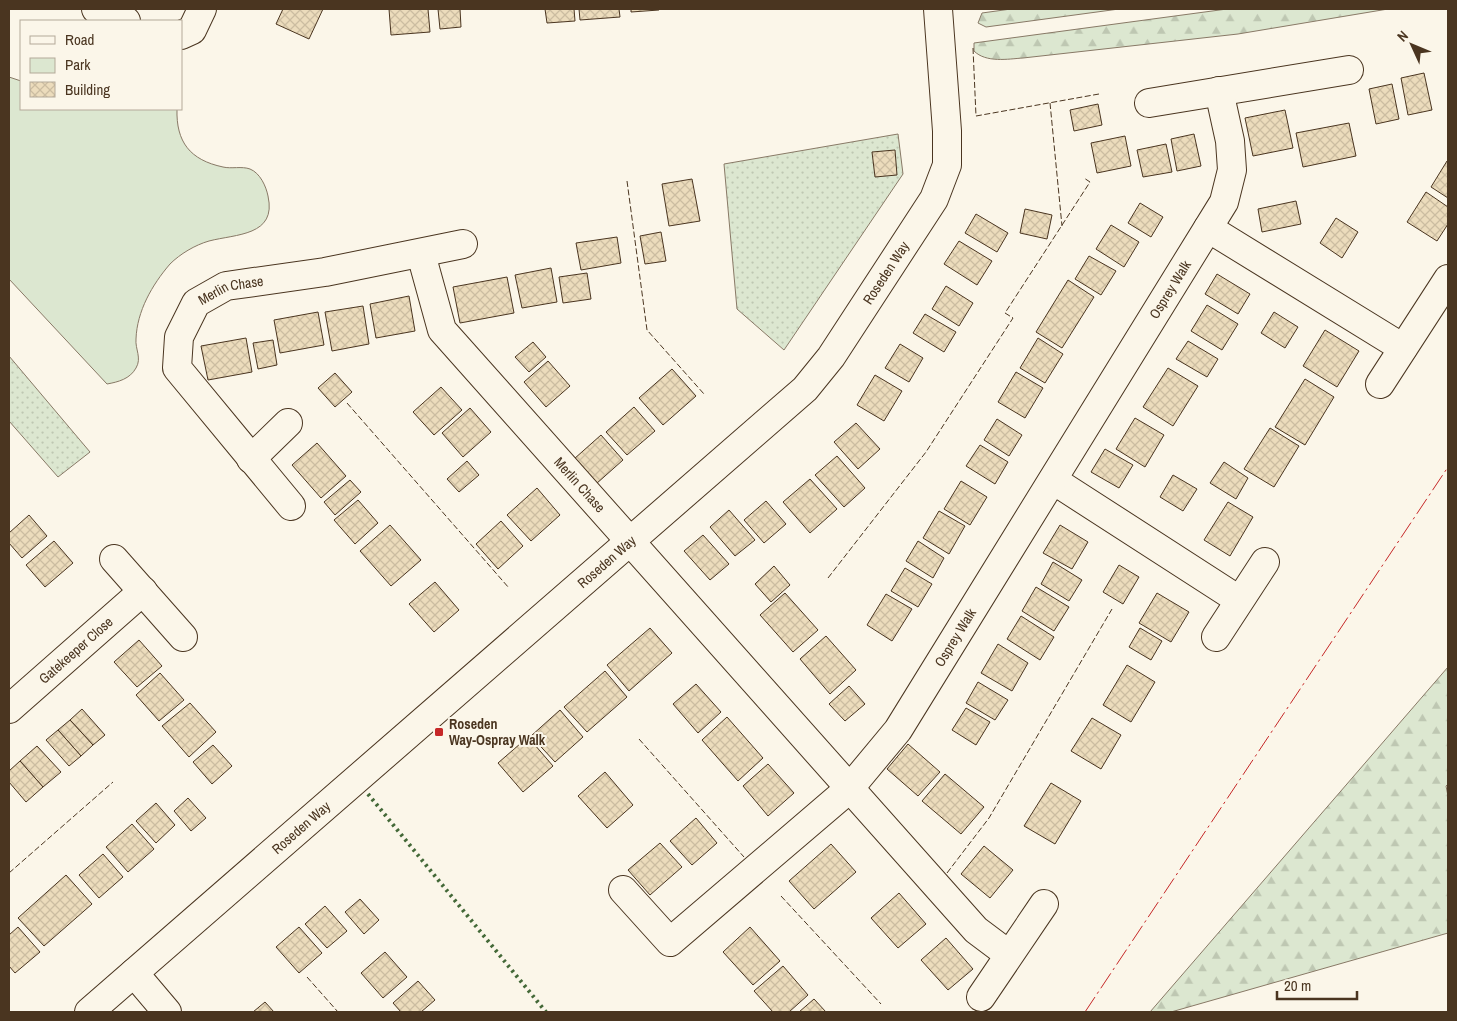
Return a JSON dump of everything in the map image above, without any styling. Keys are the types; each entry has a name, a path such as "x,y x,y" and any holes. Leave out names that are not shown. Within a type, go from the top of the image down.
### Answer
{"street":[{"path":"96,9 124,20"},
{"path":"182,35 192,30 202,9"},
{"name":"Roseden Way","path":"90,1012 804,389 831,356 934,199 947,166 947,131 938,9"},
{"path":"1149,103 1349,70"},
{"name":"Osprey Walk","path":"623,890 670,942 849,789 898,730 1224,202 1232,170 1230,141 1219,91"},
{"path":"1208,228 1403,348"},
{"name":"Merlin Chase","path":"291,506 177,368 179,337 196,303 226,286 325,272 463,244"},
{"name":"Merlin Chase","path":"421,254 442,330 629,541"},
{"path":"1380,384 1448,279"},
{"path":"251,459 288,423"},
{"path":"1053,480 1239,600"},
{"path":"629,541 976,930 1008,954"},
{"path":"114,559 183,637"},
{"path":"1216,637 1265,562"},
{"name":"Gatekeeper Close","path":"9,709 143,591"},
{"path":"981,997 1008,954 1044,904"},
{"path":"134,973 167,1012"}],"green space":[{"path":"1011,9 1119,9 986,27 978,23 982,13"},
{"path":"1227,9 1388,9 1238,34 1023,58 991,59 974,51 974,43"},
{"path":"9,77 20,81 20,110 177,110 179,131 187,148 202,160 212,164 254,171 266,188 269,209 266,219 260,226 252,231 198,245 178,257 163,272 147,299 139,318 136,339 138,364 130,375 119,381 107,384 9,279"},
{"path":"898,134 903,174 784,350 737,309 724,164"},
{"path":"9,356 90,452 58,477 9,421"},
{"path":"1448,667 1448,784 1446,786 1448,796 1448,933 1171,1012 1150,1012"}],"building":[{"path":"283,9 323,9 309,39 276,24"},
{"path":"389,9 428,9 430,32 391,35"},
{"path":"438,9 460,9 461,27 440,29"},
{"path":"545,9 574,9 575,21 547,23"},
{"path":"579,9 619,9 620,17 580,20"},
{"path":"631,9 659,9 659,10 631,12"},
{"path":"1424,73 1432,110 1408,115 1401,78"},
{"path":"1392,84 1399,119 1376,124 1369,89"},
{"path":"1098,104 1102,125 1074,131 1070,110"},
{"path":"1285,110 1293,148 1253,156 1245,118"},
{"path":"1349,123 1356,156 1303,167 1296,133"},
{"path":"1194,134 1201,166 1177,171 1171,139"},
{"path":"1125,136 1131,166 1097,173 1091,143"},
{"path":"1166,144 1172,172 1143,177 1137,150"},
{"path":"895,150 897,175 875,177 872,152"},
{"path":"1448,162 1448,198 1431,187"},
{"path":"692,179 700,221 669,226 662,184"},
{"path":"1426,192 1448,207 1448,224 1437,241 1407,222"},
{"path":"1296,201 1301,224 1262,232 1258,209"},
{"path":"1140,203 1163,217 1151,237 1128,223"},
{"path":"1025,209 1052,215 1047,239 1020,233"},
{"path":"976,214 1008,233 997,252 965,233"},
{"path":"1336,218 1358,232 1342,258 1320,243"},
{"path":"1111,225 1139,242 1124,267 1096,249"},
{"path":"661,232 666,261 645,264 640,236"},
{"path":"617,237 621,263 581,270 576,243"},
{"path":"959,241 992,261 977,285 944,264"},
{"path":"1089,256 1116,271 1101,295 1075,279"},
{"path":"551,268 557,302 522,308 515,275"},
{"path":"587,273 591,299 563,303 559,277"},
{"path":"1217,274 1250,294 1238,314 1205,294"},
{"path":"507,277 514,313 460,323 453,287"},
{"path":"1068,280 1094,297 1062,348 1036,332"},
{"path":"946,286 973,303 959,326 932,309"},
{"path":"409,296 415,331 376,338 370,304"},
{"path":"1207,305 1238,324 1222,350 1191,331"},
{"path":"363,306 369,344 332,351 325,312"},
{"path":"318,312 324,345 280,353 274,320"},
{"path":"1274,312 1298,327 1285,348 1261,333"},
{"path":"925,314 956,332 944,352 913,333"},
{"path":"1325,330 1359,351 1337,387 1303,366"},
{"path":"246,338 252,372 208,380 201,346"},
{"path":"1038,338 1063,354 1045,383 1020,368"},
{"path":"273,340 277,365 258,369 253,343"},
{"path":"1188,341 1218,359 1207,377 1176,359"},
{"path":"533,342 546,357 529,372 515,357"},
{"path":"900,344 923,358 909,382 885,368"},
{"path":"548,361 570,386 546,407 524,382"},
{"path":"1168,368 1198,386 1173,426 1143,407"},
{"path":"672,369 696,396 663,425 639,398"},
{"path":"1016,372 1043,388 1025,418 998,402"},
{"path":"335,373 352,392 335,407 318,388"},
{"path":"875,375 902,391 884,421 857,405"},
{"path":"1305,379 1334,397 1305,445 1275,427"},
{"path":"441,387 462,410 434,435 413,412"},
{"path":"634,407 655,431 627,455 606,432"},
{"path":"470,408 491,432 463,457 442,433"},
{"path":"1135,418 1164,435 1145,467 1116,449"},
{"path":"997,419 1022,435 1009,456 984,440"},
{"path":"856,423 880,449 858,469 834,442"},
{"path":"1270,428 1299,446 1274,487 1244,469"},
{"path":"601,435 623,460 596,484 574,459"},
{"path":"317,443 346,476 321,498 292,465"},
{"path":"980,445 1008,462 995,484 966,466"},
{"path":"1105,449 1133,465 1119,488 1091,472"},
{"path":"837,456 865,488 844,507 815,475"},
{"path":"467,461 479,475 459,492 447,479"},
{"path":"1224,462 1248,478 1236,499 1210,483"},
{"path":"1173,475 1197,489 1183,511 1160,497"},
{"path":"810,479 837,509 810,533 783,502"},
{"path":"350,480 361,492 335,515 324,502"},
{"path":"961,481 987,497 970,525 944,509"},
{"path":"537,488 560,515 531,541 507,515"},
{"path":"358,500 378,523 355,544 334,520"},
{"path":"766,501 786,524 764,543 744,520"},
{"path":"1228,502 1253,517 1230,556 1204,540"},
{"path":"729,510 755,540 735,556 710,527"},
{"path":"939,511 965,526 949,554 923,538"},
{"path":"29,515 47,536 22,558 9,543 9,533"},
{"path":"501,521 523,546 498,569 476,544"},
{"path":"390,525 421,560 391,586 360,551"},
{"path":"1060,525 1088,542 1072,569 1043,553"},
{"path":"703,535 729,564 710,580 684,551"},
{"path":"54,541 73,563 45,587 26,565"},
{"path":"918,541 944,558 933,578 906,561"},
{"path":"1053,562 1082,580 1069,601 1041,584"},
{"path":"1119,565 1139,577 1123,604 1103,592"},
{"path":"774,566 790,585 771,602 755,584"},
{"path":"905,568 932,584 918,607 891,591"},
{"path":"435,582 459,610 434,632 409,604"},
{"path":"1036,587 1069,607 1054,631 1022,611"},
{"path":"785,593 818,630 793,652 760,615"},
{"path":"1157,593 1189,612 1171,642 1139,623"},
{"path":"886,594 912,609 892,641 867,625"},
{"path":"1021,616 1054,637 1040,660 1007,639"},
{"path":"650,628 672,653 629,691 607,665"},
{"path":"1140,628 1162,641 1151,660 1129,647"},
{"path":"826,636 856,670 830,694 800,659"},
{"path":"139,640 162,666 137,687 114,662"},
{"path":"998,644 1028,663 1012,691 981,673"},
{"path":"1127,665 1155,682 1131,722 1103,705"},
{"path":"605,671 627,697 587,732 564,707"},
{"path":"160,673 184,700 159,721 136,695"},
{"path":"978,682 1008,700 995,720 966,703"},
{"path":"696,684 721,712 698,733 673,704"},
{"path":"849,686 865,704 845,721 829,704"},
{"path":"190,703 216,732 189,757 162,726"},
{"path":"966,708 990,722 976,745 952,730"},
{"path":"82,709 105,735 93,745 70,720"},
{"path":"560,710 583,737 555,762 531,736"},
{"path":"727,717 763,758 738,781 702,740"},
{"path":"1092,718 1121,735 1101,769 1071,751"},
{"path":"70,720 93,745 81,756 58,730"},
{"path":"58,730 81,756 69,766 46,740"},
{"path":"528,737 553,766 523,792 498,763"},
{"path":"908,744 940,772 918,796 887,769"},
{"path":"213,745 232,766 212,784 193,762"},
{"path":"37,746 61,772 43,787 20,761"},
{"path":"20,761 43,787 26,802 9,782 9,771"},
{"path":"768,764 794,793 768,816 743,786"},
{"path":"605,772 633,805 607,828 578,796"},
{"path":"945,774 984,807 961,834 922,801"},
{"path":"1051,783 1081,801 1055,844 1024,826"},
{"path":"188,798 206,818 191,831 174,811"},
{"path":"156,803 175,825 156,843 136,821"},
{"path":"696,818 717,843 692,865 670,841"},
{"path":"132,824 154,849 128,872 106,847"},
{"path":"660,843 682,867 650,895 628,870"},
{"path":"831,844 856,872 814,909 789,881"},
{"path":"984,846 1013,870 990,898 961,874"},
{"path":"103,854 123,877 99,898 79,875"},
{"path":"66,875 92,904 44,946 18,918"},
{"path":"899,893 926,924 898,948 871,918"},
{"path":"360,899 379,920 364,934 345,912"},
{"path":"325,906 347,931 327,948 305,924"},
{"path":"18,927 40,952 15,973 9,966 9,935"},
{"path":"299,927 322,953 299,973 276,947"},
{"path":"750,927 780,961 753,985 723,952"},
{"path":"946,938 973,969 948,990 921,960"},
{"path":"385,952 407,977 383,998 361,973"},
{"path":"783,966 808,995 789,1012 773,1012 754,991"},
{"path":"418,981 435,1000 421,1012 401,1012 393,1003"},
{"path":"814,999 826,1012 799,1012"},
{"path":"265,1002 274,1012 253,1012"}],"hedge":[{"path":"368,794 546,1012"}],"fence":[{"path":"973,48 976,116 1099,94"},
{"path":"1050,103 1062,226"},
{"path":"828,578 926,452 1013,318 1005,313 1090,182 1084,178"},
{"path":"627,181 647,330 704,394"},
{"path":"347,403 509,588"},
{"path":"947,873 989,818 1112,609"},
{"path":"639,739 744,857"},
{"path":"9,873 113,782"},
{"path":"781,896 881,1004"},
{"path":"307,977 338,1012"}],"power":[{"path":"1085,1012 1448,467"}],"place":[{"name":"Roseden Way-Ospray Walk","path":"439,732"}]}
